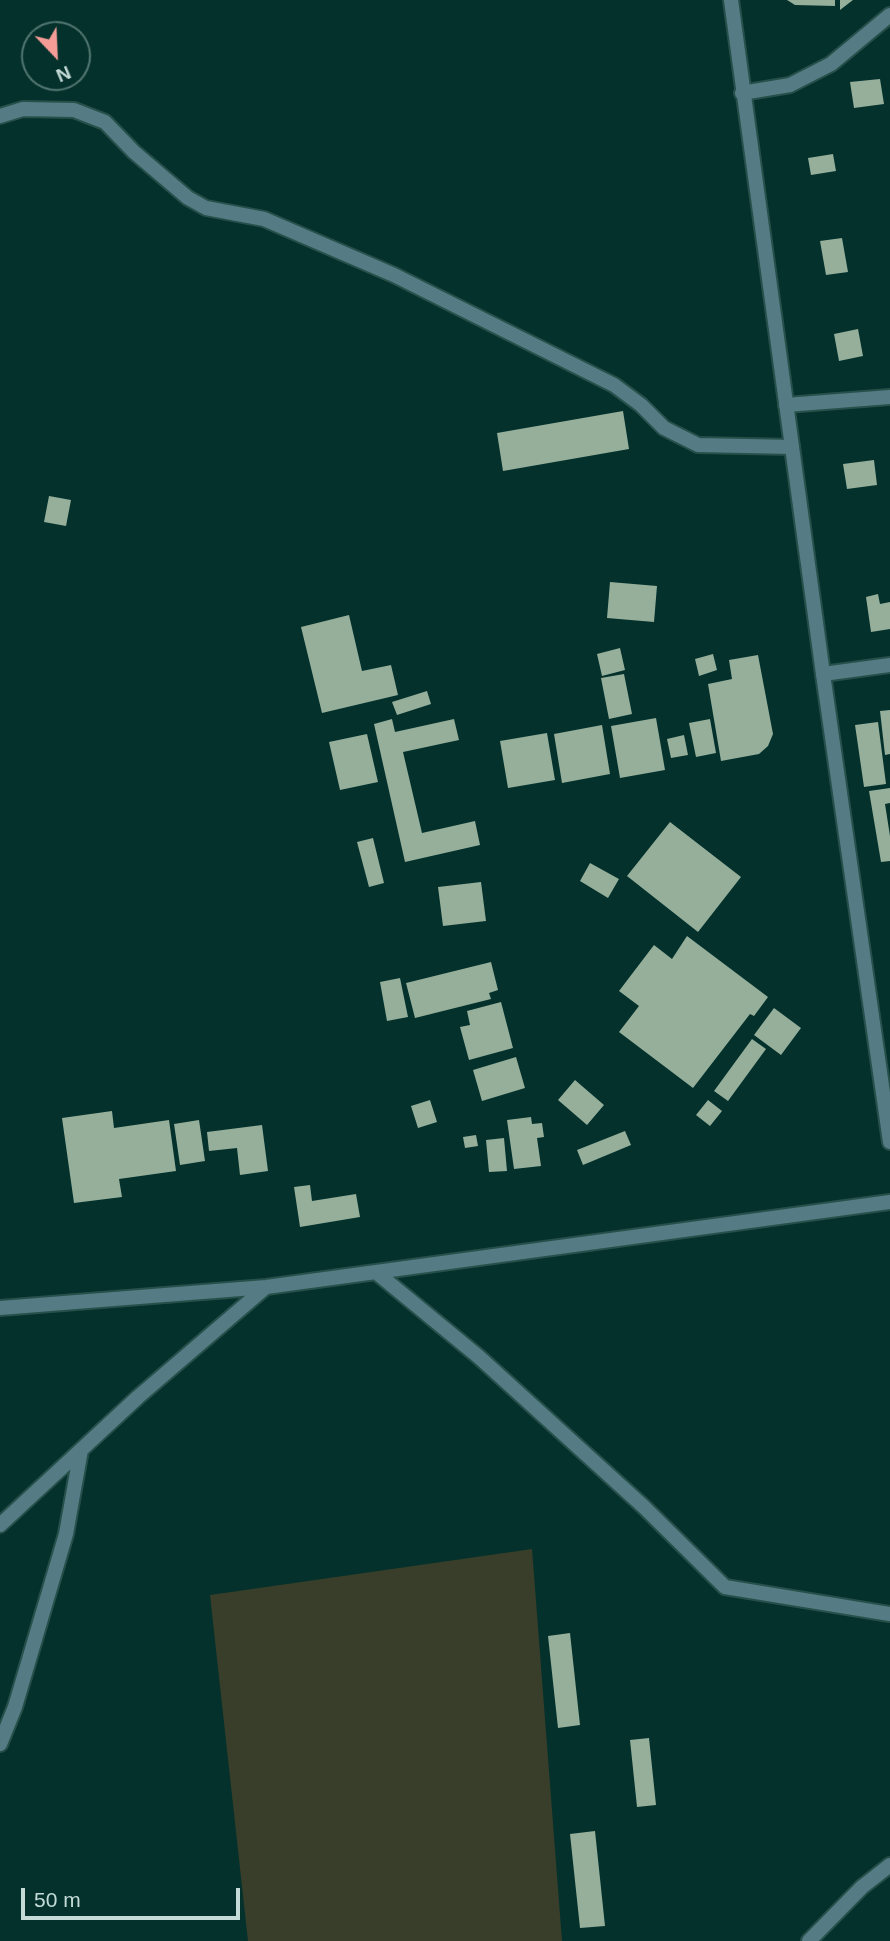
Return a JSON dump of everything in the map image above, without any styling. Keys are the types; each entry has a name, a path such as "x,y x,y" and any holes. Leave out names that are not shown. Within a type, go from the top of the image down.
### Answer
{"street":[{"path":"731,0 890,1142"},
{"path":"743,93 790,85 831,64 890,15"},
{"path":"0,116 23,109 74,110 104,122 134,152 188,198 206,208 264,219 394,275 614,385 641,405 664,428 698,445 792,447"},
{"path":"786,405 890,397"},
{"path":"823,674 890,665"},
{"path":"0,1308 266,1287 890,1202"},
{"path":"377,1273 479,1357 645,1507 725,1587 890,1614"},
{"path":"0,1525 138,1397 266,1287"},
{"path":"0,1744 15,1706 66,1534 81,1450"},
{"path":"809,1941 862,1887 890,1865"}],"green space":[{"path":"532,1549 562,1941 248,1941 210,1595"}],"building":[{"path":"787,0 835,0 835,6 795,5"},
{"path":"840,0 853,0 840,10"},
{"path":"880,79 884,104 854,108 850,82"},
{"path":"833,154 836,171 811,175 808,158"},
{"path":"842,238 848,272 826,275 820,241"},
{"path":"858,329 863,356 839,361 834,334"},
{"path":"623,411 629,449 503,471 497,433"},
{"path":"874,460 877,485 847,489 843,464"},
{"path":"49,496 71,500 66,526 44,522"},
{"path":"610,582 657,586 654,622 607,618"},
{"path":"878,594 880,604 890,602 890,629 871,632 866,597"},
{"path":"349,615 362,671 391,665 398,695 322,713 301,627"},
{"path":"620,648 625,670 602,676 597,654"},
{"path":"713,654 717,670 699,676 695,659"},
{"path":"758,655 773,734 768,746 759,754 721,761 708,684 732,679 729,660"},
{"path":"624,674 632,714 609,719 601,678"},
{"path":"427,691 431,704 397,715 392,702"},
{"path":"890,710 890,754 885,755 880,711"},
{"path":"656,718 665,770 620,778 611,726"},
{"path":"392,719 395,732 454,719 459,740 403,752 422,833 475,821 480,845 405,862 374,724"},
{"path":"710,719 716,753 696,757 689,723"},
{"path":"878,722 886,784 864,787 855,725"},
{"path":"602,725 610,774 562,783 554,734"},
{"path":"547,733 555,780 508,788 500,741"},
{"path":"367,734 378,782 340,790 329,742"},
{"path":"684,735 688,755 671,758 667,739"},
{"path":"890,788 890,803 885,804 890,836 890,861 881,862 869,791"},
{"path":"670,822 741,877 698,932 627,876"},
{"path":"373,838 384,883 369,887 357,842"},
{"path":"590,863 619,879 608,898 580,881"},
{"path":"481,882 486,921 443,926 438,887"},
{"path":"687,936 768,997 754,1016 750,1014 693,1088 619,1032 639,1006 619,991 654,945 672,959"},
{"path":"491,962 498,990 489,993 491,999 415,1018 406,983"},
{"path":"400,978 408,1017 387,1021 380,982"},
{"path":"501,1002 513,1048 469,1060 460,1027 470,1025 467,1011"},
{"path":"774,1008 801,1028 781,1055 754,1035"},
{"path":"752,1039 766,1049 728,1101 714,1091"},
{"path":"516,1057 525,1088 482,1101 473,1070"},
{"path":"575,1080 604,1105 587,1125 558,1100"},
{"path":"430,1100 437,1122 418,1128 411,1106"},
{"path":"708,1100 722,1111 710,1126 696,1115"},
{"path":"112,1111 114,1128 169,1120 176,1171 119,1179 122,1197 74,1203 62,1118"},
{"path":"531,1117 532,1124 542,1123 544,1137 537,1138 541,1166 514,1169 507,1120"},
{"path":"199,1120 205,1161 180,1165 174,1124"},
{"path":"262,1125 268,1171 240,1175 237,1148 209,1151 207,1132"},
{"path":"625,1131 631,1145 583,1165 577,1150"},
{"path":"476,1135 478,1146 465,1148 463,1137"},
{"path":"504,1138 507,1171 489,1172 486,1140"},
{"path":"310,1185 312,1201 356,1194 360,1217 300,1227 294,1187"},
{"path":"570,1633 580,1725 558,1728 548,1636"},
{"path":"649,1738 656,1805 637,1807 630,1740"},
{"path":"595,1831 605,1926 580,1928 570,1834"}]}
